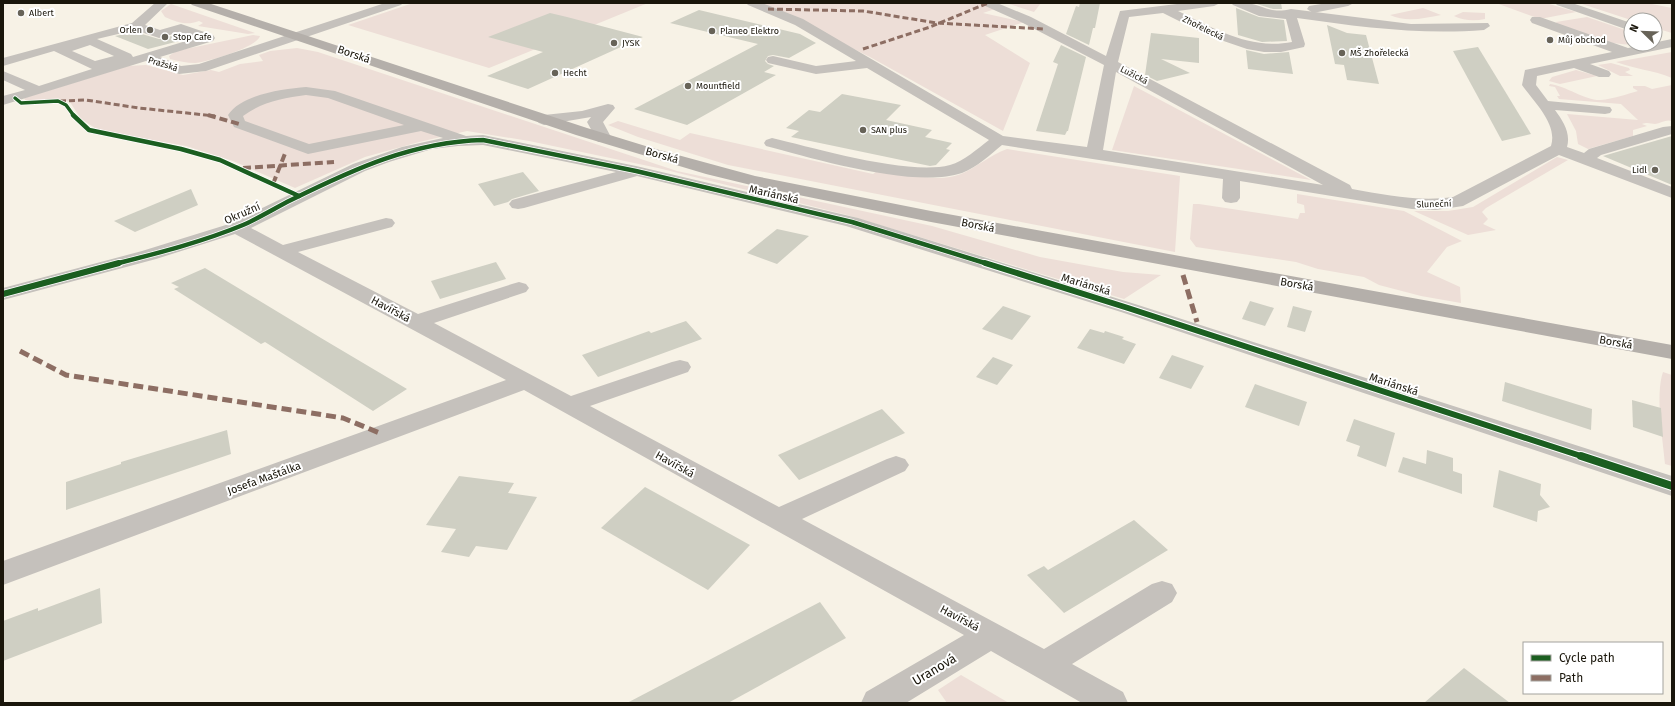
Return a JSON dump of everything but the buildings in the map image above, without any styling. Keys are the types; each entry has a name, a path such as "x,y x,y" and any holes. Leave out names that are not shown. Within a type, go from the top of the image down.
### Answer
{"main road":[{"name":"Borská","path":"196,3 300,35 544,120 604,139 726,173 861,203 1672,352"}],"street":[{"path":"136,26 162,3"},
{"path":"300,35 397,3"},
{"path":"752,3 799,22 871,63 999,140 956,169 924,173 883,167 772,143"},
{"name":"Lužická","path":"987,3 1027,20 1156,86 1360,197"},
{"name":"Zhořelecká","path":"1094,153 1111,64 1125,9 1166,9 1214,3"},
{"path":"1237,3 1263,14 1287,14 1409,27 1444,29 1484,26"},
{"path":"1287,14 1348,3"},
{"path":"1561,3 1623,24"},
{"name":"Zhořelecká","path":"1166,9 1227,40 1257,47 1285,48 1299,44 1287,14"},
{"path":"1536,20 1623,51"},
{"path":"3,62 112,30 136,26 159,34"},
{"path":"81,60 115,52 140,49 165,52 209,38 181,28 159,34 140,49 115,52 91,41 60,50 81,60 94,66 104,67 115,52"},
{"path":"3,53 49,40 57,35"},
{"name":"Pražská","path":"3,101 39,91 104,67 140,49 179,70 201,68 300,35"},
{"path":"1626,52 1530,73 1530,85 1556,122 1561,139 1558,149 1672,193"},
{"path":"773,60 816,70 871,63"},
{"path":"1572,63 1604,74"},
{"path":"3,75 39,91"},
{"path":"421,126 308,149 239,124 235,115 247,106 277,94 306,91 330,94 463,140"},
{"path":"1543,105 1605,110"},
{"path":"544,120 583,115 608,108 595,122 604,139"},
{"path":"1586,160 1596,152 1668,130"},
{"name":"Okružní","path":"3,294 146,256 237,228 362,166 418,148 463,140 483,140"},
{"name":"Mariánská","path":"483,140 636,171 859,224 1128,308 1672,486"},
{"name":"Sluneční","path":"999,140 1094,153 1360,197 1412,204 1436,205 1458,202 1558,149"},
{"path":"518,204 636,171"},
{"path":"1231,198 1232,176"},
{"path":"280,251 386,223"},
{"name":"Havířská","path":"237,228 415,322 991,635 1112,703"},
{"path":"415,322 519,288"},
{"path":"568,406 680,367"},
{"name":"Josefa Maštálka","path":"3,573 524,382"},
{"path":"777,519 896,465"},
{"path":"1044,665 1162,593"},
{"name":"Uranová","path":"885,701 991,635"}],"shaded area":[{"path":"413,3 648,3 489,68 348,25"},
{"path":"761,3 981,3 995,9 983,13 1024,22 985,35 1030,63 1003,131 870,57"},
{"path":"1006,3 1041,3 1034,12"},
{"path":"1496,3 1546,3 1576,12 1540,19"},
{"path":"1579,3 1647,3 1672,8 1672,33 1663,30 1663,12 1623,12 1623,17"},
{"path":"171,4 255,33 248,34 198,26 203,23 199,21 182,23 165,17 161,11"},
{"path":"1423,8 1441,15 1403,19 1390,15"},
{"path":"1463,12 1485,13 1485,19 1470,20 1454,16"},
{"path":"1587,17 1623,29 1623,44 1600,40 1558,25 1556,22"},
{"path":"253,35 260,36 257,41 241,50 210,60 189,63 170,59 169,56 176,51"},
{"path":"297,48 318,52 677,171 932,226 1040,257 1123,272 1161,275 1124,299 847,215 658,168 529,141 467,131 365,157 295,188 233,161 186,146 113,133 95,128 81,119 70,102 60,99 26,101 24,98 128,66 146,65 183,75 211,70 219,72 240,64 263,61 259,55 270,51"},
{"path":"1672,52 1672,78 1616,62"},
{"path":"1611,63 1629,68 1630,70 1625,72 1633,76 1620,76 1598,65"},
{"path":"1576,70 1597,76 1560,84 1549,81 1552,77"},
{"path":"1550,84 1563,87 1595,100 1615,98 1638,91 1633,88 1633,86 1645,86 1652,89 1672,85 1672,121 1655,124 1642,124 1647,126 1633,130 1633,136 1588,149 1578,144 1576,131 1567,114 1638,120 1621,104 1559,99 1557,96 1560,96 1555,87 1549,86"},
{"path":"1134,86 1311,180 1112,150"},
{"path":"618,121 680,140 690,133 873,174 883,167 932,178 951,177 967,171 995,154 1007,149 1180,176 1175,252 728,165 638,137 608,125"},
{"path":"1557,157 1568,160 1486,208 1482,212 1488,219 1483,224 1496,230 1468,235 1414,211 1448,211 1473,207"},
{"path":"1297,194 1404,211 1462,241 1447,247 1427,272 1460,287 1461,303 1421,296 1379,285 1364,277 1318,269 1296,262 1196,247 1190,239 1193,204 1298,219 1300,213 1305,213 1304,205 1297,203"},
{"path":"1663,372 1672,375 1672,466 1665,464 1661,430 1660,393"},
{"path":"961,675 1009,703 947,703 938,690"}],"marked path":[{"path":"863,49 930,27 988,3"},
{"path":"768,9 863,11 937,23 1044,29"},
{"path":"60,101 86,100 139,108 213,115 239,124"},
{"path":"273,184 286,151"},
{"path":"243,168 334,162"},
{"path":"1183,275 1197,322"},
{"path":"20,351 66,375 343,418 382,434"}],"cycle path":[{"path":"15,98 21,103 58,101 66,105 75,117 89,130 181,149 220,160 299,196"},
{"path":"3,294 178,247 235,228 335,179 383,158 432,144 483,140 636,171 852,222 1128,308 1672,486"}],"place":[{"name":"Albert","path":"21,13"},
{"name":"Orlen","path":"150,30"},
{"name":"Planeo Elektro","path":"712,31"},
{"name":"Stop Cafe","path":"165,37"},
{"name":"Můj obchod","path":"1550,40"},
{"name":"JYSK","path":"614,43"},
{"name":"MŠ Zhořelecká","path":"1342,53"},
{"name":"Hecht","path":"555,73"},
{"name":"Mountfield","path":"688,86"},
{"name":"SAN plus","path":"863,130"},
{"name":"Lidl","path":"1655,170"}]}
